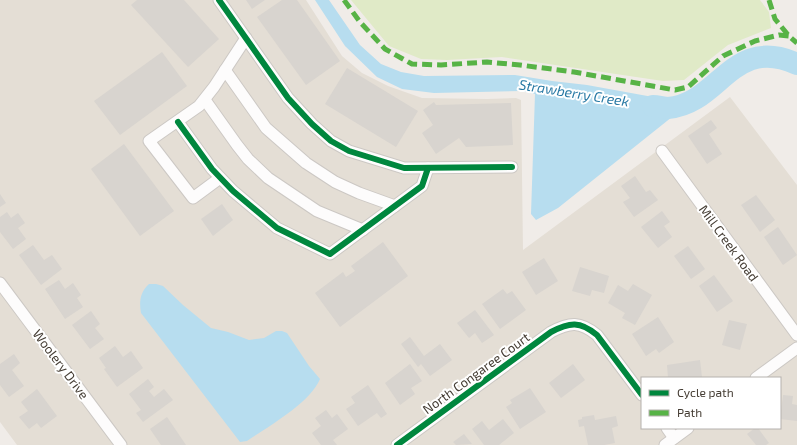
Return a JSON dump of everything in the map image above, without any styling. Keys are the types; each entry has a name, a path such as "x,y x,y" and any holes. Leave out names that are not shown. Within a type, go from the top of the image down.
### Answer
{"street":[{"path":"219,0 288,98 312,124 331,140 349,151 404,168 512,167"},
{"path":"220,178 193,198 149,141 178,122 205,100 246,38"},
{"path":"225,70 266,128 306,163 335,182 359,193 396,206"},
{"path":"205,100 248,159 268,178 317,211 363,230"},
{"path":"178,122 212,169 233,191 277,228 330,254 422,186 428,168"},
{"name":"Mill Creek Road","path":"662,151 797,335"},
{"name":"Woolery Drive","path":"0,283 121,445"},
{"name":"North Congaree Court","path":"397,445 561,326 581,324 590,329 597,335 641,393"},
{"path":"757,377 797,348"},
{"path":"668,429 674,438"},
{"path":"665,445 687,429"}],"shaded area":[{"path":"0,0 306,0 342,56 362,73 388,86 422,98 516,98 521,100 523,250 730,97 797,185 797,445 17,445 0,422"}],"green space":[{"path":"351,0 760,0 769,12 771,28 728,45 684,80 663,81 502,57 447,60 421,59 389,46"}],"water":[{"path":"315,0 329,0 360,45 381,64 401,72 424,76 515,75 587,85 675,101 682,104 672,117 558,208 536,220 531,214 535,94 522,91 434,93 402,89 377,77 345,46"},
{"path":"149,284 163,286 211,328 228,332 249,340 264,338 276,331 287,333 309,366 320,379 315,388 298,405 277,421 247,441 240,442 141,313 141,297"}],"building":[{"path":"137,0 184,0 219,39 188,67 131,5"},
{"path":"246,0 265,0 252,9"},
{"path":"282,0 297,0 340,61 306,85 257,17"},
{"path":"162,52 187,86 120,135 94,101"},
{"path":"347,68 418,111 396,147 325,104"},
{"path":"434,102 436,105 511,103 513,145 466,147 459,138 436,154 422,133 433,125 423,110"},
{"path":"711,120 717,128 709,134 722,154 707,164 688,136"},
{"path":"124,144 174,211 140,236 91,169"},
{"path":"635,176 646,192 650,190 658,200 634,217 623,202 630,198 621,186"},
{"path":"0,194 6,203 0,207"},
{"path":"756,195 775,220 760,232 741,205"},
{"path":"222,204 233,220 213,236 201,219"},
{"path":"662,211 670,222 664,226 672,237 658,248 641,227"},
{"path":"7,212 11,218 18,213 25,223 18,228 26,239 13,249 0,232 0,217"},
{"path":"778,227 797,255 783,265 764,237"},
{"path":"383,242 408,276 340,327 315,293 343,272 346,277 355,271 351,266"},
{"path":"33,245 44,260 52,255 62,269 41,285 19,255"},
{"path":"688,246 705,269 691,279 674,256"},
{"path":"544,258 558,281 536,295 522,272"},
{"path":"580,267 609,276 604,293 592,290 590,296 572,291"},
{"path":"714,275 733,301 717,312 699,286"},
{"path":"59,280 65,289 73,283 81,295 77,298 83,307 65,319 45,289"},
{"path":"633,284 652,295 635,325 622,318 625,313 608,303 618,285 628,291"},
{"path":"503,289 507,294 512,291 526,310 500,329 482,304"},
{"path":"475,310 494,335 482,343 475,333 469,338 457,323"},
{"path":"91,311 100,324 95,328 104,339 90,349 72,325"},
{"path":"658,317 674,342 659,353 656,349 646,356 632,334"},
{"path":"729,320 747,324 740,350 722,345"},
{"path":"410,337 424,356 440,344 452,360 430,376 421,364 418,367 401,344"},
{"path":"115,346 123,357 131,351 143,368 117,387 104,369 106,368 99,358"},
{"path":"14,354 20,363 12,370 24,386 9,397 0,385 0,364"},
{"path":"700,360 702,377 668,377 667,365"},
{"path":"410,364 422,381 411,388 415,394 400,405 385,383"},
{"path":"573,364 585,380 561,398 549,383"},
{"path":"148,379 154,387 149,391 154,397 164,389 173,400 143,422 136,413 141,410 129,394"},
{"path":"368,385 387,414 381,418 377,413 358,426 346,409 355,403 351,397"},
{"path":"530,388 546,412 520,429 506,407 512,403 510,400"},
{"path":"37,389 57,416 41,428 37,423 29,429 19,417 28,411 21,402"},
{"path":"783,395 793,396 792,404 797,405 797,421 781,419"},
{"path":"326,410 332,418 337,414 348,429 333,440 337,445 321,445 312,433 321,426 315,418"},
{"path":"594,415 595,420 616,416 618,426 612,428 615,443 588,445 584,426 579,427 578,420 582,419 582,417"},
{"path":"167,417 186,445 161,445 150,429"},
{"path":"503,419 514,433 499,445 484,445 472,429 482,421 489,430"},
{"path":"754,429 759,429 769,443 766,445 756,445 747,434"},
{"path":"464,434 472,444 456,445 453,442"}],"waterway":[{"name":"Strawberry Creek","path":"653,106 668,108 686,104 701,95 741,64 757,58 775,57 797,64"}],"marked path":[{"path":"344,0 360,22 385,49 412,64 441,65 487,62 520,65 574,72 675,90 688,87 723,56 755,41 779,35 789,36"},
{"path":"769,0 775,19 797,43"}],"cycle path":[{"path":"219,0 288,98 312,124 331,141 349,151 404,168 512,167"},
{"path":"178,122 212,169 233,191 277,228 330,254 422,186 428,168"},
{"path":"397,445 551,332 564,326 575,324 580,325 591,330 597,335 641,394"}]}
